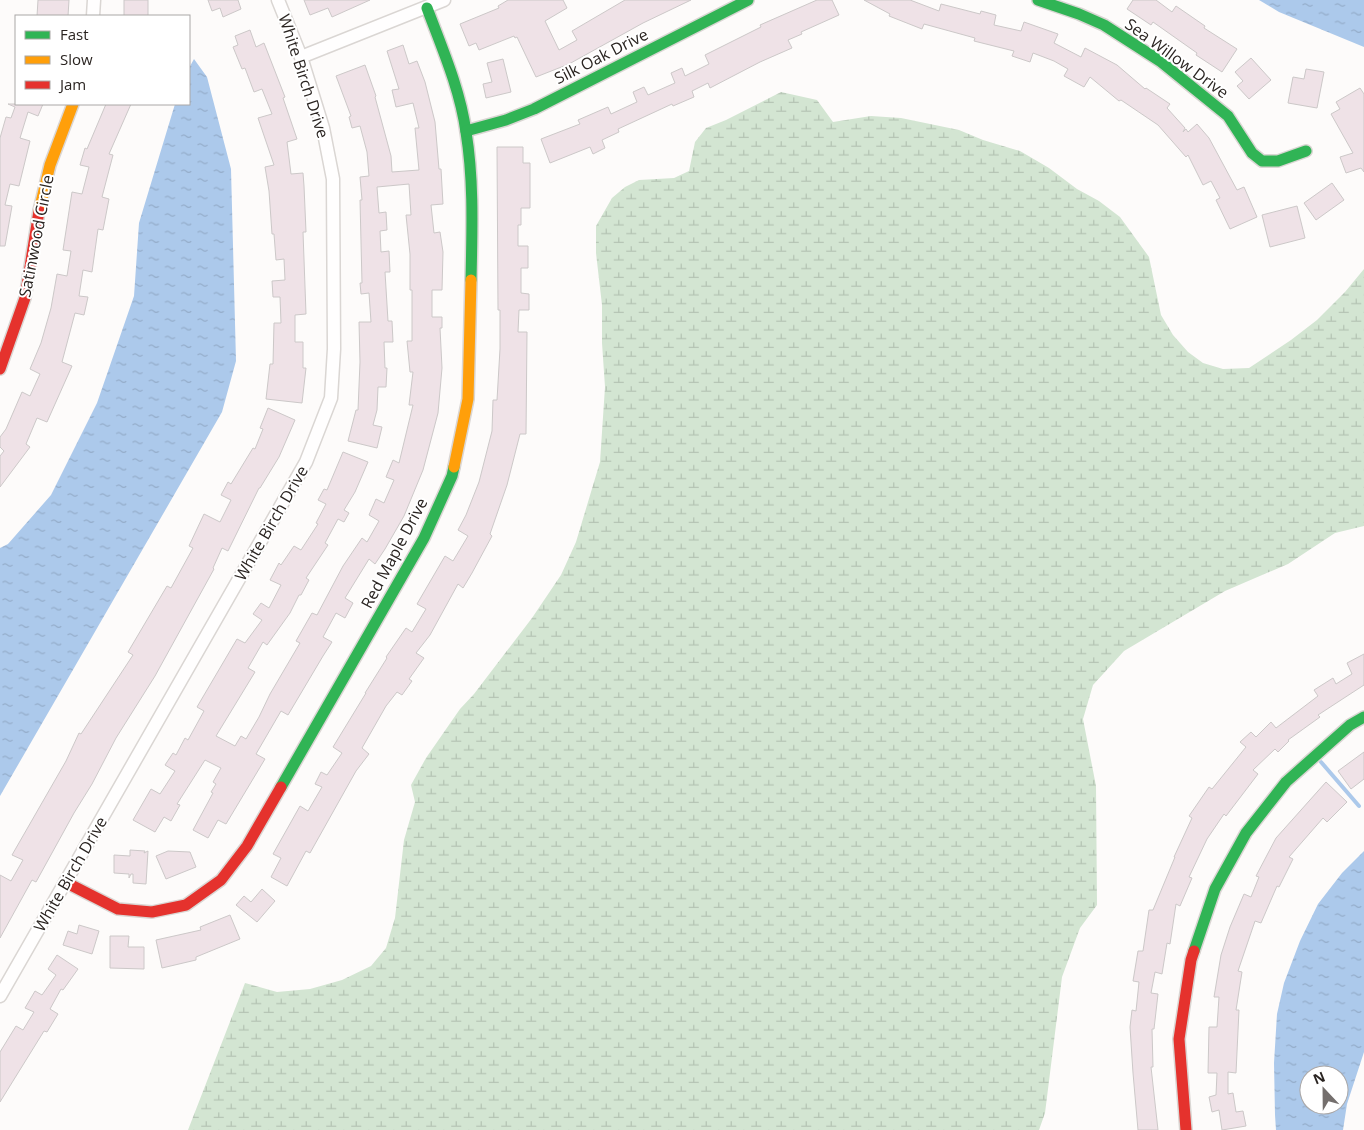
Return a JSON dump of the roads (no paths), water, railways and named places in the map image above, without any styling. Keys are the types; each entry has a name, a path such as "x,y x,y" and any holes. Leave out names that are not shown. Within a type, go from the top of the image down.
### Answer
{"street":[{"path":"93,15 94,0"},
{"name":"White Birch Drive","path":"0,996 306,462 331,398 334,349 333,179 323,128 300,56 278,0"},
{"path":"300,56 444,0"},
{"name":"Silk Oak Drive","path":"466,131 506,120 534,109 748,0"},
{"name":"Sea Willow Drive","path":"1038,0 1085,16 1125,38 1188,82 1231,119 1252,152 1261,160 1272,162 1306,151"},
{"name":"Red Maple Drive","path":"65,882 118,909 152,912 186,905 221,880 247,846 424,538 452,476 468,399 472,203 466,131 452,74 427,8"},
{"name":"Satinwood Circle","path":"0,369 25,298 38,216 50,165 73,105"},
{"path":"1186,1130 1179,1039 1191,960 1215,888 1246,833 1286,782 1350,726 1364,718"}],"water":[{"path":"1259,0 1364,0 1364,47 1279,12"},
{"path":"194,59 207,77 231,169 236,361 222,412 0,796 0,548 8,544 51,495 97,403 134,296 139,223 175,105 190,105 190,66"},
{"path":"1364,851 1364,1052 1349,1098 1349,1065 1299,1065 1299,1115 1345,1115 1343,1130 1276,1130 1274,1063 1277,1014 1284,983 1300,941 1318,904 1342,873"}],"waterway":[{"path":"1321,762 1359,806"}]}
